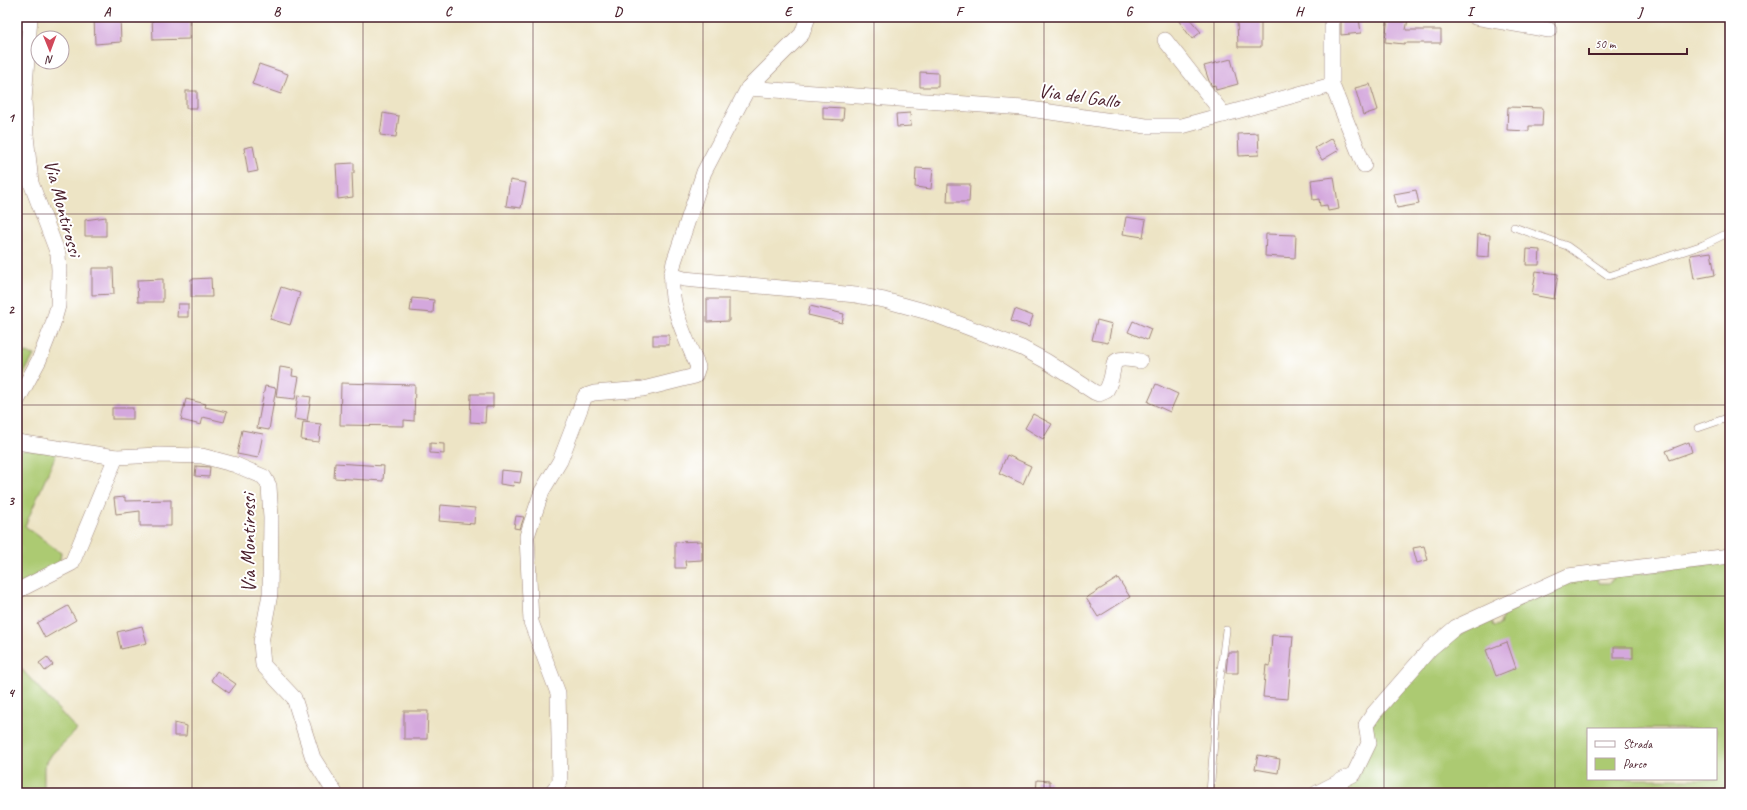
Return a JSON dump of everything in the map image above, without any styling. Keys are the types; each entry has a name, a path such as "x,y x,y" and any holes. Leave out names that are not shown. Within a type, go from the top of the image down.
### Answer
{"street":[{"name":"Via Montirossi","path":"17,401 39,360 52,327 58,299 58,254 31,183 26,135 24,101 30,17"},
{"path":"551,793 560,782 558,693 531,622 527,536 542,491 560,461 585,396 594,392 643,389 695,376 698,367 684,336 672,297 671,275 674,262 704,172 748,88 802,34 808,17"},
{"path":"1332,17 1332,85 1364,165"},
{"path":"1475,17 1492,18 1549,30"},
{"path":"1165,40 1224,115"},
{"name":"Via del Gallo","path":"748,88 1023,108 1146,126 1182,126 1332,85"},
{"path":"671,275 684,279 856,295 884,300 921,310 1022,348 1099,394 1106,391 1109,386 1114,364 1117,360 1123,358 1140,361"},
{"name":"Via Montirossi","path":"17,442 116,457 159,455 202,456 236,465 264,477 269,486 271,518 270,594 261,642 263,665 294,698 313,758 335,793"},
{"path":"17,591 72,563 116,457"},
{"path":"1317,793 1354,774 1369,743 1366,725 1374,713 1430,649 1456,627 1568,576 1730,556"}],"lane":[{"path":"1514,227 1567,246 1610,276 1703,245 1730,232"},
{"path":"1698,428 1730,417"},
{"path":"1210,793 1217,702 1226,630"}],"green space":[{"path":"17,351 34,355 17,387"},
{"path":"23,450 57,452 25,526 61,553 59,565 17,586 17,456"},
{"path":"1730,562 1730,793 1327,793 1358,780 1372,724 1440,647 1490,616 1494,626 1500,625 1503,612 1569,580 1598,577 1599,583 1610,583 1613,576"},
{"path":"17,664 77,730 52,754 44,767 44,793 17,793"}],"building":[{"path":"94,17 120,17 121,42 95,44"},
{"path":"152,17 189,17 189,39 153,40"},
{"path":"1176,17 1188,17 1201,32 1192,39"},
{"path":"1388,17 1408,19 1406,30 1441,30 1441,43 1404,44 1385,42"},
{"path":"1359,18 1361,33 1341,35 1341,20"},
{"path":"1237,19 1252,19 1252,22 1261,22 1261,47 1238,47"},
{"path":"1231,59 1238,84 1216,90 1215,85 1212,86 1209,81 1204,66"},
{"path":"259,64 288,74 281,94 252,84"},
{"path":"920,72 938,73 938,87 920,87"},
{"path":"1370,84 1378,110 1363,115 1355,88"},
{"path":"186,91 197,91 197,108 186,108"},
{"path":"823,107 844,108 843,120 823,119"},
{"path":"1508,107 1543,108 1542,126 1529,126 1529,131 1507,130"},
{"path":"383,113 399,116 396,137 380,135"},
{"path":"910,113 911,126 897,127 896,114"},
{"path":"1258,133 1259,155 1239,156 1238,134"},
{"path":"1332,138 1339,150 1322,160 1315,148"},
{"path":"253,146 258,171 248,173 244,148"},
{"path":"354,163 354,173 352,173 353,197 338,199 336,164"},
{"path":"916,168 933,169 931,189 915,187"},
{"path":"1334,177 1339,209 1328,211 1327,205 1320,206 1319,199 1313,200 1311,180"},
{"path":"510,180 526,183 521,208 506,206"},
{"path":"948,184 970,184 969,202 947,202"},
{"path":"1416,190 1419,204 1397,208 1394,194"},
{"path":"106,217 106,236 85,236 85,220"},
{"path":"1126,217 1146,220 1143,237 1123,234"},
{"path":"1266,234 1296,235 1295,258 1265,256"},
{"path":"1478,234 1490,235 1489,257 1477,256"},
{"path":"1527,249 1540,250 1539,265 1526,265"},
{"path":"1711,252 1715,275 1694,279 1690,255"},
{"path":"92,268 113,268 114,294 92,295"},
{"path":"1536,271 1558,274 1554,299 1532,295"},
{"path":"211,278 212,297 191,297 191,279"},
{"path":"163,279 163,302 138,302 137,280"},
{"path":"281,287 300,293 290,325 270,319"},
{"path":"412,298 434,300 433,313 410,311"},
{"path":"707,299 729,299 729,321 707,322"},
{"path":"178,304 188,304 188,317 177,317"},
{"path":"810,306 844,314 842,323 808,315"},
{"path":"1015,309 1033,316 1029,327 1011,321"},
{"path":"1097,320 1112,324 1108,343 1092,340"},
{"path":"1133,321 1151,329 1147,340 1128,332"},
{"path":"653,335 669,335 669,345 653,345"},
{"path":"280,367 293,369 292,376 299,377 295,399 276,397"},
{"path":"341,383 415,385 414,421 404,420 404,426 340,425"},
{"path":"1156,384 1178,394 1170,412 1148,402"},
{"path":"265,386 276,388 269,430 257,428"},
{"path":"471,394 493,394 493,407 486,407 485,423 470,422"},
{"path":"298,395 311,397 307,421 294,419"},
{"path":"186,399 206,404 205,407 227,412 224,422 203,417 201,425 181,420"},
{"path":"112,408 133,408 133,419 112,419"},
{"path":"1033,414 1052,424 1043,439 1025,428"},
{"path":"303,422 321,424 319,442 301,440"},
{"path":"242,430 263,434 258,458 237,454"},
{"path":"1689,442 1692,452 1670,460 1666,451"},
{"path":"430,443 444,444 444,454 430,453"},
{"path":"1007,455 1031,466 1023,484 999,473"},
{"path":"335,463 384,466 383,481 334,478"},
{"path":"196,466 210,467 209,477 195,476"},
{"path":"501,470 522,472 520,483 514,482 513,486 500,484"},
{"path":"125,497 125,501 171,500 171,526 140,526 140,511 116,514 114,498"},
{"path":"441,505 475,508 474,524 439,521"},
{"path":"516,516 524,517 520,529 514,528"},
{"path":"702,541 702,560 685,561 686,568 675,568 675,542"},
{"path":"1424,546 1428,560 1417,563 1413,548"},
{"path":"1118,578 1130,597 1098,617 1086,598"},
{"path":"68,606 76,620 45,638 37,623"},
{"path":"142,626 147,643 121,649 117,632"},
{"path":"1272,635 1293,636 1288,699 1263,697 1266,665 1270,666"},
{"path":"1507,642 1516,668 1496,676 1486,650"},
{"path":"1614,647 1633,647 1633,658 1614,658"},
{"path":"1228,652 1238,652 1238,673 1226,673"},
{"path":"47,657 53,665 45,671 39,663"},
{"path":"217,671 236,684 229,693 211,680"},
{"path":"404,711 428,711 427,739 404,739"},
{"path":"174,723 187,726 186,736 174,736"},
{"path":"1258,755 1280,759 1278,773 1255,769"},
{"path":"1037,780 1050,781 1050,793 1036,793"}]}
